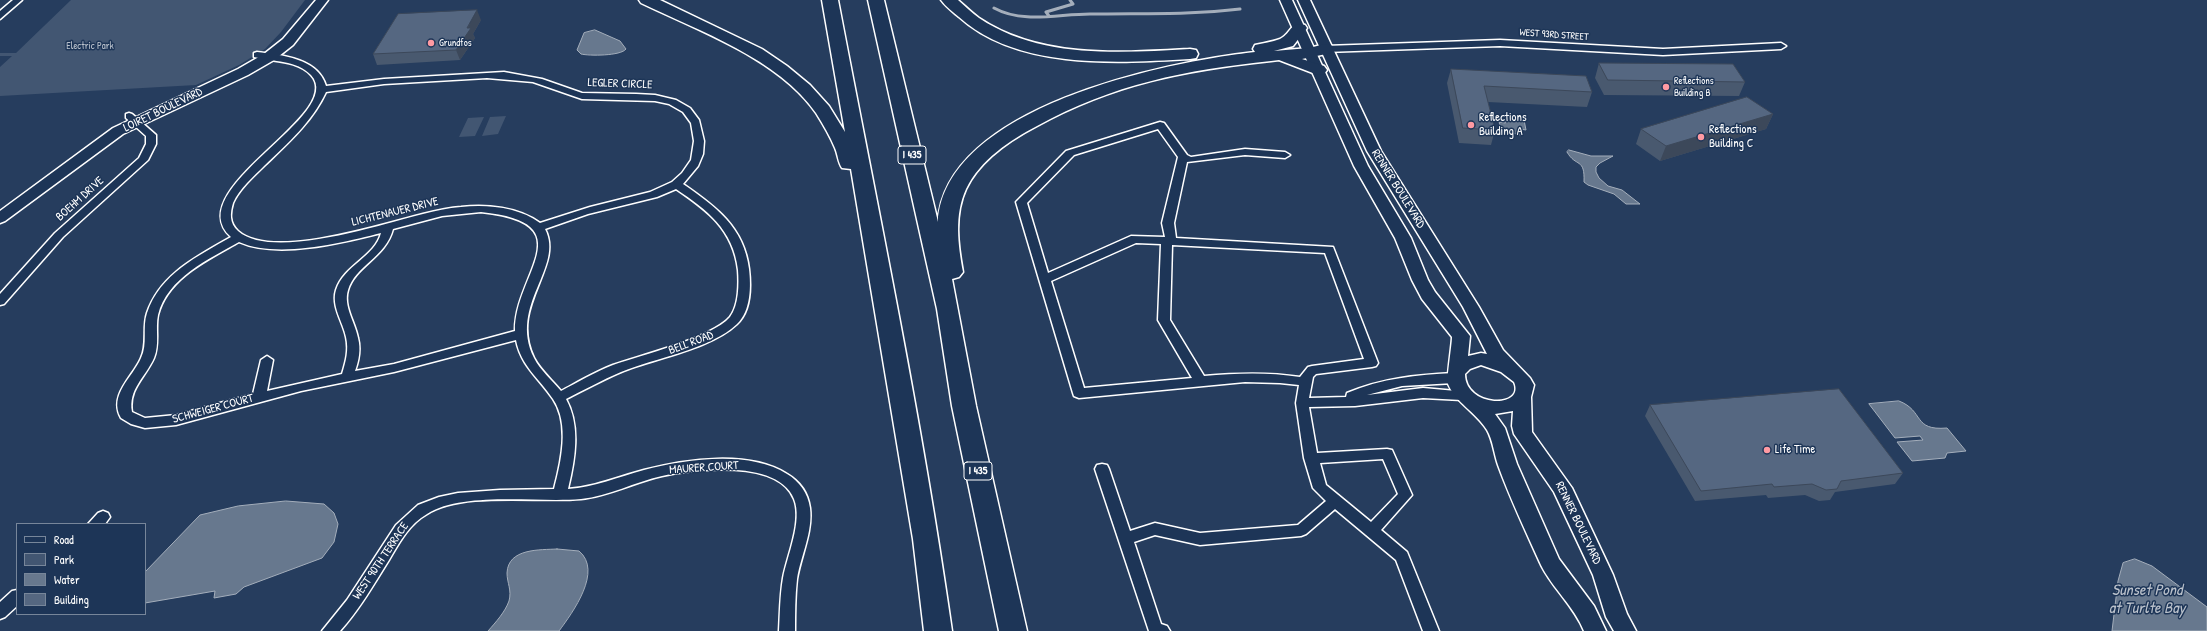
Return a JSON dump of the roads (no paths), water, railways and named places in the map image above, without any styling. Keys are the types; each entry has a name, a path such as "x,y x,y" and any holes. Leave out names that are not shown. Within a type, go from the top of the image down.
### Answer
{"highway":[{"path":"647,0 762,57 799,82 830,118 848,157 852,182 864,191"},
{"path":"830,0 893,344 925,531 938,631"},
{"name":"I 435","path":"876,0 948,309 964,406 1013,631"},
{"path":"950,0 967,18 998,35 1030,46 1065,54 1128,58 1314,50"},
{"path":"948,309 957,301 947,249 950,204 956,188 965,174 984,153 1009,134 1046,113 1072,101 1125,81 1199,64 1262,53 1287,42 1299,28"},
{"path":"1262,53 1289,59 1318,70"}],"main road":[{"name":"LOIRET BOULEVARD","path":"263,56 307,0"},
{"name":"LOIRET BOULEVARD","path":"0,206 92,137 243,72 263,56 292,38 322,0"},
{"name":"RENNER BOULEVARD","path":"1286,0 1299,28 1314,50 1374,151 1471,307 1496,354 1510,368"},
{"name":"RENNER BOULEVARD","path":"1304,0 1318,70 1361,166 1403,238 1420,280 1428,295 1461,336 1457,372"},
{"name":"LOIRET BOULEVARD","path":"0,218 132,119"},
{"path":"1469,400 1502,409 1512,407 1523,398 1524,385 1517,373 1510,368 1500,363 1481,359 1471,361 1457,372 1455,385 1469,400 1496,428 1508,464 1551,564 1588,612 1595,631"},
{"name":"RENNER BOULEVARD","path":"1523,398 1521,426 1523,434 1562,488 1603,575 1617,617 1625,631"}],"street":[{"path":"0,16 18,0"},
{"name":"WEST 93RD STREET","path":"1314,50 1500,43 1663,52 1781,46"},
{"path":"263,56 308,68 318,75 322,90"},
{"name":"LEGLER CIRCLE","path":"322,90 364,83 499,75 540,81 572,95 591,97 635,96 660,99 677,104 684,108 697,122 699,142 695,165 676,184 648,195 580,213 538,228"},
{"name":"LICHTENAUER DRIVE","path":"322,90 312,112 243,182 228,203 224,214 226,222 228,228 239,237 258,244 298,245 347,238 449,212 481,210 498,210 514,214 530,221 538,228"},
{"name":"BOEHM DRIVE","path":"0,301 59,235 142,160 151,144 151,135 132,119"},
{"path":"1285,155 1245,152 1190,160 1183,157 1160,126 1070,153 1021,202 1079,393 1245,377 1280,378 1306,382"},
{"path":"1183,157 1168,223 1169,241 1164,320 1201,382"},
{"name":"BELL ROAD","path":"559,397 616,369 714,335 730,324 738,314 741,308 745,281 741,257 734,236 710,207 676,184"},
{"path":"347,377 354,344 343,305 342,292 350,276 387,238 388,228"},
{"path":"538,228 543,240 544,257 524,304 522,334 526,356 535,372 559,397 566,418 569,442 566,466 559,495"},
{"name":"SCHWEIGER COURT","path":"239,237 189,267 177,276 163,292 151,320 152,343 149,355 143,368 125,394 124,402 126,415 130,418 145,423 158,423 258,397 394,368 522,334"},
{"path":"1045,279 1135,239 1329,250 1372,363 1312,370 1307,375 1302,403 1311,458 1320,488 1402,556 1431,631"},
{"path":"258,397 267,360"},
{"path":"1342,402 1357,394 1394,383 1457,372"},
{"path":"1302,403 1342,402 1436,392 1469,400"},
{"path":"1311,458 1387,454 1405,495 1371,531"},
{"name":"MAURER COURT","path":"559,495 585,493 667,470 739,464 779,473 790,483 801,498 802,515 790,579 787,631"},
{"path":"1102,469 1155,628 1162,631"},
{"name":"WEST 90TH TERRACE","path":"330,631 346,614 401,528 423,509 445,500 468,496 559,495"},
{"path":"1125,540 1155,529 1200,539 1301,530 1335,501"},
{"path":"0,612 16,597"}],"water":[{"path":"595,30 620,41 626,49 612,54 581,54 577,50 584,33"},
{"path":"1505,119 1524,120 1526,130 1520,129 1521,135 1501,129 1499,122 1505,123"},
{"path":"1569,150 1591,156 1613,156 1596,167 1596,172 1599,178 1608,186 1622,190 1640,204 1626,204 1614,194 1588,185 1584,182 1583,169 1570,157 1567,152"},
{"path":"1899,401 1913,410 1923,423 1928,426 1947,428 1966,451 1947,453 1945,458 1912,461 1897,442 1923,440 1920,436 1895,438 1869,404"},
{"path":"286,501 324,504 334,513 338,524 334,542 322,558 244,587 236,594 214,598 215,591 146,603 146,571 200,515 238,506"},
{"path":"557,549 579,551 586,559 588,569 587,580 578,603 559,631 488,631 503,613 509,601 510,593 507,573 509,565 513,559 526,552 534,550"},
{"name":"Sunset Pond at Turlte Bay","path":"2135,559 2152,566 2207,607 2207,631 2112,631 2118,581 2123,563"}],"waterway":[{"path":"1049,16 1046,12 1073,4 1070,0"},
{"path":"994,8 1005,13 1029,17 1078,14 1184,13 1240,9"}],"place":[{"name":"Grundfos","path":"431,43"},
{"name":"Reflections Building B","path":"1666,87"},
{"name":"Reflections Building A","path":"1471,125"},
{"name":"Reflections Building C","path":"1701,137"},
{"name":"Life Time","path":"1767,450"}],"park label":[{"name":"Electric Park","path":"90,46"}]}
